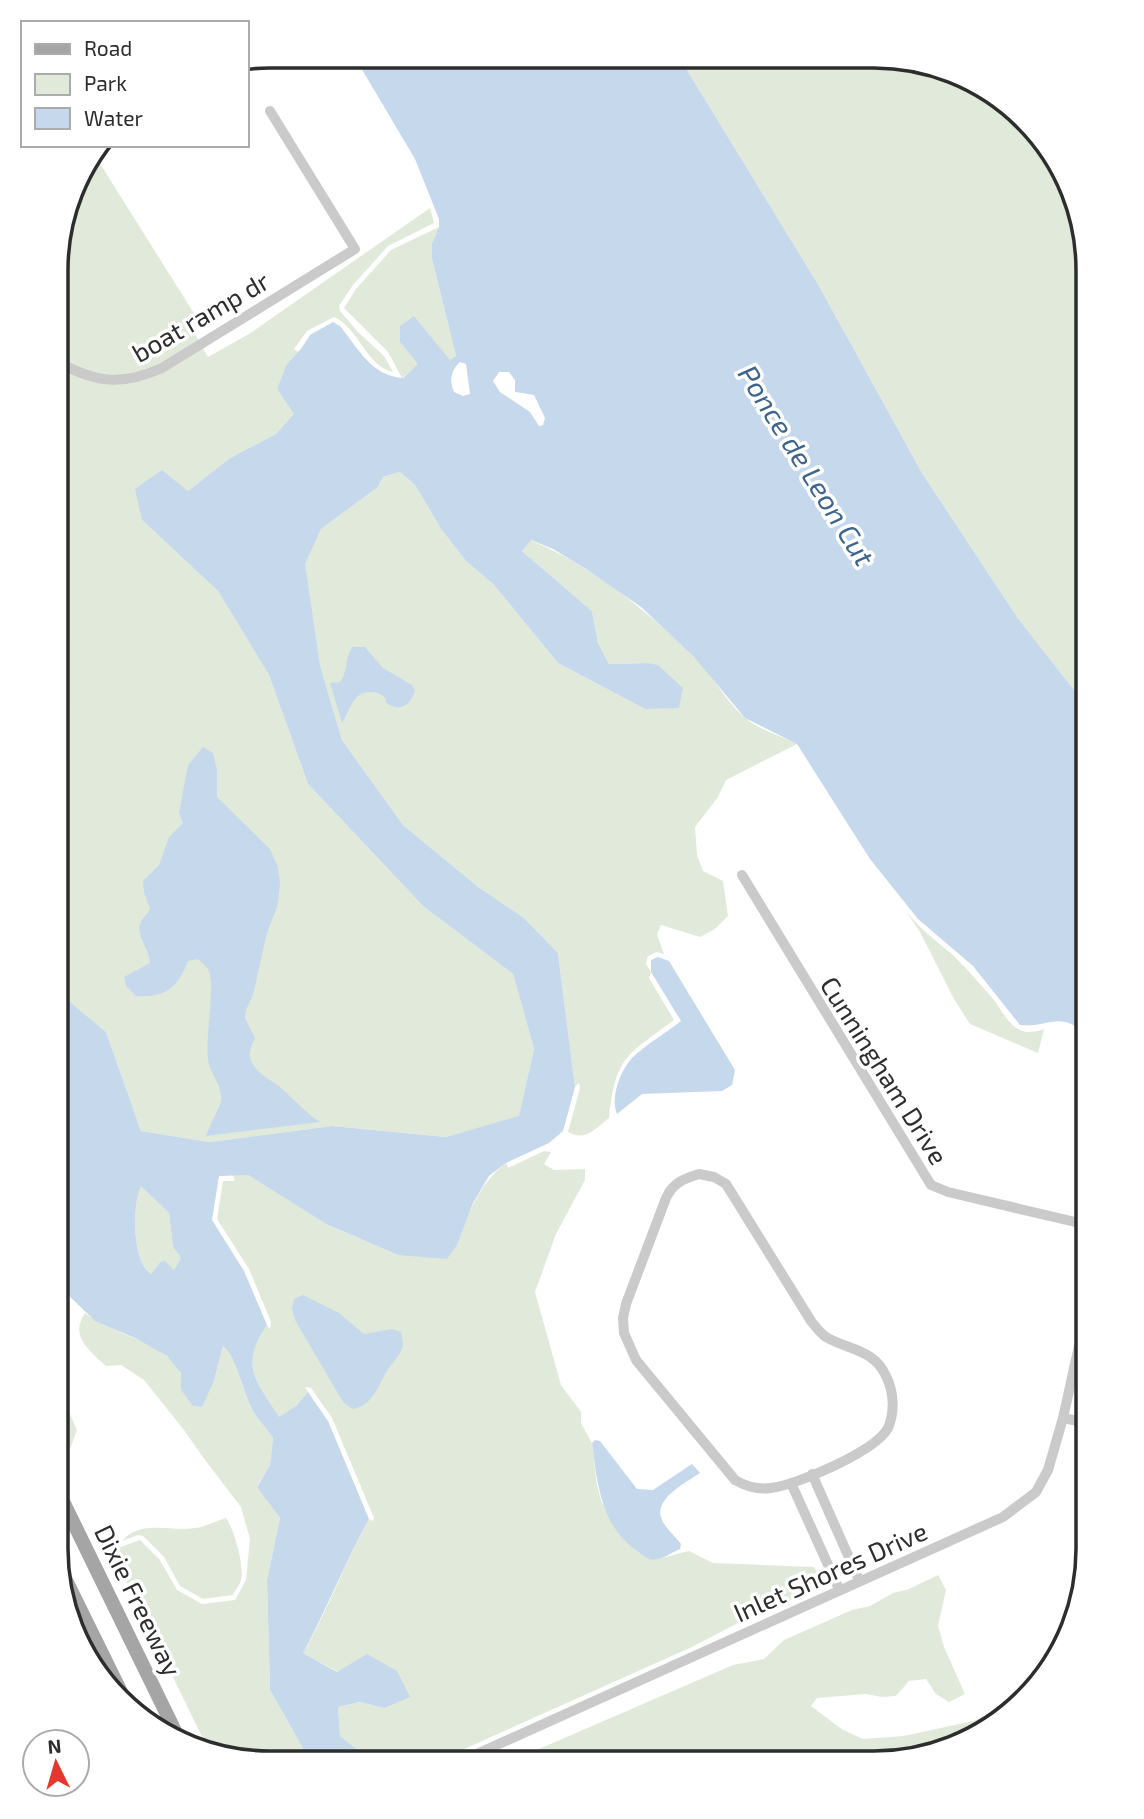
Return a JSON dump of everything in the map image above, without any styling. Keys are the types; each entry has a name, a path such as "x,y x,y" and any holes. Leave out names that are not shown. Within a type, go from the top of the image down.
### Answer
{"main road":[{"name":"Dixie Freeway","path":"68,1511 173,1726"},
{"path":"74,1596 113,1675"}],"street":[{"name":"boat ramp dr","path":"68,367 95,379 128,380 146,375 162,368 355,249 270,111"},
{"name":"Cunningham Drive","path":"742,875 931,1185 948,1192 1075,1222"},
{"path":"699,1174 714,1177 726,1184 811,1321 824,1336 876,1359 886,1376 892,1394 892,1413 887,1430 860,1453 791,1482 769,1489 757,1489 735,1480 636,1360 624,1333 626,1304 666,1198 671,1187 685,1178 699,1174"},
{"name":"Inlet Shores Drive","path":"483,1751 1003,1517 1036,1492 1048,1470 1075,1363"},
{"path":"1063,1418 1075,1420"},
{"path":"812,1474 859,1580"},
{"path":"791,1482 839,1589"}],"green space":[{"path":"686,68 874,68 926,75 975,95 997,110 1017,127 1049,169 1069,218 1076,270 1076,692 1017,617 922,473 819,286"},
{"path":"99,162 200,323 192,329 208,357 249,334 430,208 434,223 388,246 353,285 339,306 340,311 358,332 384,356 393,372 376,362 350,329 334,317 307,331 294,349 299,352 286,365 277,389 295,414 276,434 230,458 188,491 142,520 218,591 269,675 308,784 423,906 513,974 534,1049 519,1117 446,1137 332,1126 209,1142 141,1131 106,1032 68,1000 68,270 72,230 79,205"},
{"path":"439,227 432,243 432,259 456,356 450,361 413,316 419,364 402,378 388,352 344,308 356,289 391,250"},
{"path":"400,472 415,485 441,529 466,561 494,585 558,663 645,709 646,663 609,664 598,643 592,611 522,551 530,540 575,562 617,590 656,621 692,655 744,717 762,729 797,744 726,780 718,797 695,827 697,855 703,871 723,881 728,916 715,929 700,937 661,925 657,934 664,954 656,952 648,956 646,964 651,972 649,978 674,1020 626,1059 615,1082 609,1118 585,1135 568,1132 580,1088 579,1083 575,1087 558,953 524,918 477,886 403,825 342,740 320,665 304,564 321,529 378,487 383,477"},
{"path":"905,910 953,955 1014,1026 1027,1032 1044,1029 1038,1053 970,1024 954,999 920,932"},
{"path":"544,1151 551,1152 544,1164 554,1170 585,1169 585,1180 556,1234 535,1292 561,1385 581,1412 581,1423 592,1443 602,1503 661,1558 689,1551 713,1563 814,1567 825,1586 740,1622 692,1647 460,1751 359,1751 340,1736 338,1707 360,1702 384,1708 338,1672 303,1653 360,1535 369,1519 373,1521 374,1518 332,1418 311,1388 305,1387 308,1392 296,1406 279,1418 258,1383 252,1362 254,1351 267,1325 270,1329 271,1322 249,1269 217,1219 223,1181 235,1181 233,1175 248,1175 326,1224 398,1255 457,1245 481,1190 506,1163 508,1168"},
{"path":"141,1185 169,1213 173,1247 181,1258 174,1271 160,1262 151,1274 140,1257 135,1218"},
{"path":"85,1313 165,1355 181,1374 181,1390 214,1381 223,1345 232,1358 253,1411 273,1438 270,1465 257,1486 280,1518 267,1580 270,1690 304,1751 243,1749 203,1739 113,1554 118,1548 140,1540 160,1560 177,1590 202,1604 235,1600 246,1580 250,1539 241,1507 144,1380 121,1365 106,1366 83,1343 79,1329"},
{"path":"68,1410 77,1430 68,1451"},
{"path":"226,1518 235,1539 242,1574 233,1595 203,1599 180,1586 164,1557 143,1536 138,1535 122,1541 130,1534 147,1528 195,1528"},
{"path":"938,1575 946,1590 938,1626 944,1647 965,1694 949,1702 936,1694 926,1679 909,1681 896,1696 866,1694 817,1698 811,1706 843,1730 863,1739 904,1736 987,1716 951,1735 914,1747 874,1751 534,1751 733,1665 764,1659 784,1640 852,1610 870,1606 893,1593 909,1589"}],"water":[{"name":"Ponce de Leon Cut","path":"686,68 819,286 922,473 1017,617 1076,692 1075,1026 1062,1021 1020,1025 973,966 918,919 870,859 797,744 745,718 694,657 641,607 586,569 553,549 531,540 522,551 592,611 598,643 609,664 658,665 683,688 679,708 645,709 558,663 494,585 466,561 441,529 415,485 400,472 383,477 378,487 321,529 305,564 320,665 342,740 403,825 477,886 524,918 558,953 575,1087 563,1131 549,1143 506,1163 489,1176 473,1203 457,1245 447,1259 398,1255 326,1224 248,1175 219,1176 212,1220 244,1271 267,1325 254,1351 252,1362 258,1382 279,1417 296,1406 308,1392 328,1421 369,1519 303,1653 337,1672 367,1654 397,1671 410,1697 384,1708 360,1702 338,1707 340,1736 359,1751 304,1751 270,1690 267,1580 280,1518 257,1487 270,1465 273,1438 249,1404 232,1358 223,1346 214,1381 202,1407 193,1406 181,1390 181,1373 167,1356 135,1338 95,1321 68,1295 68,1000 106,1032 141,1131 209,1142 332,1126 446,1137 519,1116 534,1049 513,974 423,906 308,784 269,675 218,591 142,520 135,489 162,470 188,491 230,458 276,434 294,414 277,389 286,365 310,335 333,322 340,326 366,360 392,376 403,378 418,364 400,342 400,326 414,316 450,360 456,356 432,259 432,243 439,227 439,219 415,159 362,69","holes":["460,362 466,364 470,394 463,396 454,392 452,376","499,372 509,372 515,380 515,392 534,395 545,418 543,425 539,426 530,412 500,392 493,381","141,1186 169,1213 173,1247 181,1258 174,1270 165,1261 160,1262 151,1274 140,1257 135,1219"]},
{"path":"352,647 365,647 383,668 412,685 415,691 412,699 402,707 394,707 386,702 381,694 363,693 350,707 342,723 330,683 340,682"},
{"path":"203,747 213,753 217,769 217,797 270,849 278,867 278,904 267,933 253,995 246,1010 245,1018 255,1038 250,1057 259,1072 320,1122 206,1136 221,1101 220,1090 208,1060 211,989 209,971 198,959 188,961 175,984 163,993 155,995 136,996 126,986 124,977 150,963 139,929 150,909 143,881 159,865 169,837 183,823 179,813 188,765"},
{"path":"658,957 669,961 735,1070 732,1085 722,1091 642,1094 617,1114 616,1093 620,1077 628,1063 643,1048 681,1021 651,972 651,960"},
{"path":"303,1295 339,1313 364,1334 392,1329 401,1332 401,1352 366,1404 352,1409 343,1402 295,1320 292,1309 294,1299"},
{"path":"595,1440 600,1441 637,1489 653,1490 692,1464 700,1473 673,1491 660,1510 664,1524 681,1544 680,1549 661,1558 649,1559 624,1540 615,1529 599,1488 592,1443"}]}
